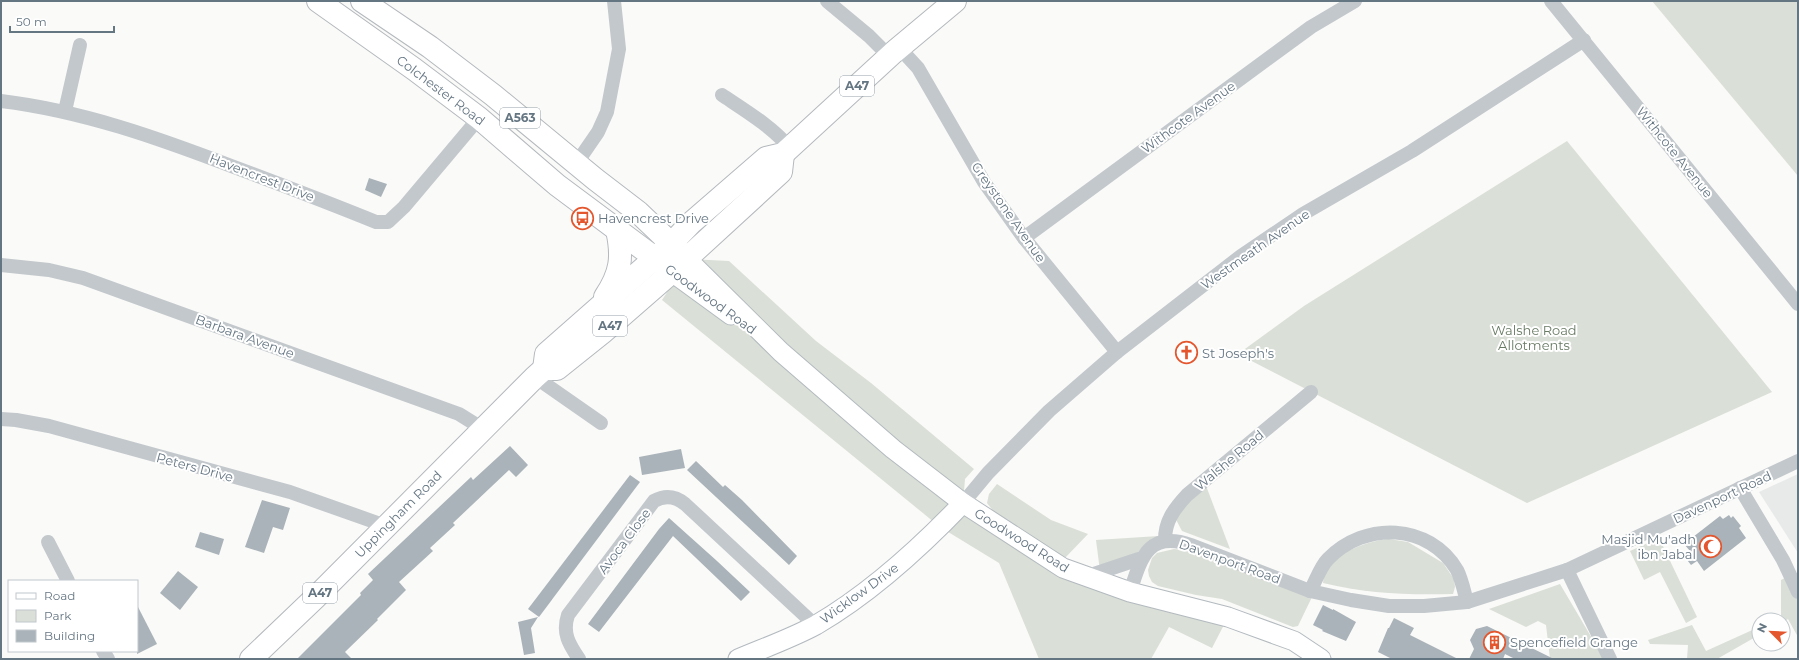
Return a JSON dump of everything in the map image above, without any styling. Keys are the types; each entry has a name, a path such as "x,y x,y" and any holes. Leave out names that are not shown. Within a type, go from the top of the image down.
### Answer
{"highway":[{"name":"Colchester Road","path":"318,1 414,69 479,118 557,185 654,258"},
{"name":"Colchester Road","path":"362,1 430,47 493,95 576,164 638,212 676,258"},
{"name":"A47","path":"786,151 894,52 955,1"},
{"name":"Uppingham Road","path":"540,373 557,369 602,333 676,258 781,172 786,151"},
{"path":"595,310 608,292 620,266 620,245 617,230"},
{"name":"Uppingham Road","path":"251,659 316,597 540,373 546,354 654,258 676,258"}],"street":[{"path":"576,164 598,132 607,112 619,49 614,1"},
{"name":"Greystone Avenue","path":"827,1 869,36 883,50 906,55 921,72 984,182 1024,238 1116,352"},
{"name":"Withcote Avenue","path":"1024,238 1311,27 1355,1"},
{"name":"Withcote Avenue","path":"1551,1 1798,304"},
{"name":"Westmeath Avenue","path":"963,503 988,473 1049,411 1116,352 1241,256 1290,222 1412,151 1584,40"},
{"path":"65,111 80,44"},
{"path":"722,95 780,137 786,151"},
{"name":"Havencrest Drive","path":"1,101 65,111 114,124 162,140 376,222 388,222 404,207 479,118"},
{"name":"Goodwood Road","path":"676,258 817,384 894,449 963,503 1063,568 1130,592 1228,617 1294,641 1321,659"},
{"name":"Barbara Avenue","path":"1,265 49,270 83,278 459,414 483,429"},
{"path":"540,373 601,423"},
{"name":"Walshe Road","path":"1165,540 1165,532 1169,518 1176,506 1187,495 1311,392"},
{"name":"Peters Drive","path":"1,419 49,426 282,490 386,526"},
{"name":"Davenport Road","path":"1130,592 1142,558 1154,546 1165,540 1191,545 1310,591 1351,600 1389,606 1424,606 1466,602 1567,570 1798,461"},
{"path":"1740,488 1783,560 1798,592"},
{"name":"Avoca Close","path":"579,659 570,646 566,634 566,621 568,615 654,501 666,497 673,497 685,504 815,625"},
{"name":"Wicklow Drive","path":"738,659 815,625 848,604 880,581 940,527 963,503"},
{"path":"1310,591 1327,560 1342,548 1366,536 1403,532 1425,540 1443,553 1457,571 1466,602"},
{"path":"48,542 67,580"},
{"path":"1086,577 1142,558"},
{"path":"1567,570 1610,659"}],"shaded area":[{"path":"1798,474 1798,553 1759,492"}],"green space":[{"path":"1652,1 1798,1 1798,176"},
{"name":"Walshe Road Allotments","path":"1567,141 1772,392 1527,503 1238,354 1304,306"},
{"path":"689,259 729,261 816,341 871,383 974,469 965,479 963,503 1058,569 1228,617 1212,648 1169,627 1151,659 1039,659 999,563 940,527 662,300"},
{"path":"1205,483 1230,549 1182,531 1172,512"},
{"path":"997,484 1051,520 1088,534 1064,559 994,512 987,503 989,494"},
{"path":"1159,536 1127,560 1100,571 1096,540"},
{"path":"1659,538 1697,617 1686,623 1660,572 1644,580 1630,551"},
{"path":"1389,539 1408,542 1443,563 1454,579 1455,587 1453,594 1372,592 1323,583 1325,573 1338,557 1358,546"},
{"path":"1174,549 1190,551 1312,597 1298,626 1293,627 1222,599 1196,595 1158,586 1152,582 1149,576 1148,570 1152,558 1157,553"},
{"path":"1790,575 1798,592 1798,637 1791,624 1791,612 1781,612 1781,580"},
{"path":"1560,584 1604,659 1550,659 1546,625 1538,621 1526,627 1489,609"},
{"path":"1692,625 1706,651 1751,631 1751,640 1717,659 1687,659 1688,645 1650,644 1648,640"}],"building":[{"path":"369,178 387,184 381,197 365,190"},
{"path":"510,446 528,465 516,477 509,470 453,523 455,525 430,548 433,551 399,582 406,590 345,652 352,659 297,659 361,595 360,593 373,580 368,574 471,477 473,480"},
{"path":"681,449 685,468 642,475 639,457"},
{"path":"696,461 723,487 725,485 742,500 797,556 789,565 687,470"},
{"path":"630,475 640,482 539,617 528,609"},
{"path":"262,500 290,508 283,530 273,527 264,553 245,547"},
{"name":"Masjid Mu'adh ibn Jabal","path":"1729,515 1731,518 1733,516 1741,526 1739,528 1746,538 1704,571 1697,561 1691,565 1684,556 1690,551 1684,544 1720,516 1723,519"},
{"path":"669,518 750,592 741,601 673,536 599,632 588,624 659,529"},
{"path":"200,532 224,539 219,555 195,547"},
{"path":"178,571 198,587 180,610 160,593"},
{"path":"1323,605 1356,622 1346,641 1322,631 1323,630 1313,625"},
{"path":"138,607 157,644 137,654 138,652"},
{"path":"538,617 531,628 535,653 524,655 518,622"},
{"path":"1394,618 1414,628 1410,635 1458,659 1392,659 1378,652"},
{"name":"Spencefield Grange","path":"1487,626 1554,659 1515,659 1505,654 1503,659 1469,659 1474,649 1470,640 1476,629"}],"place":[{"name":"Havencrest Drive","path":"583,218"},
{"name":"St Joseph's","path":"1186,353"},
{"name":"Masjid Mu'adh ibn Jabal","path":"1711,546"},
{"name":"Spencefield Grange","path":"1495,642"}]}
